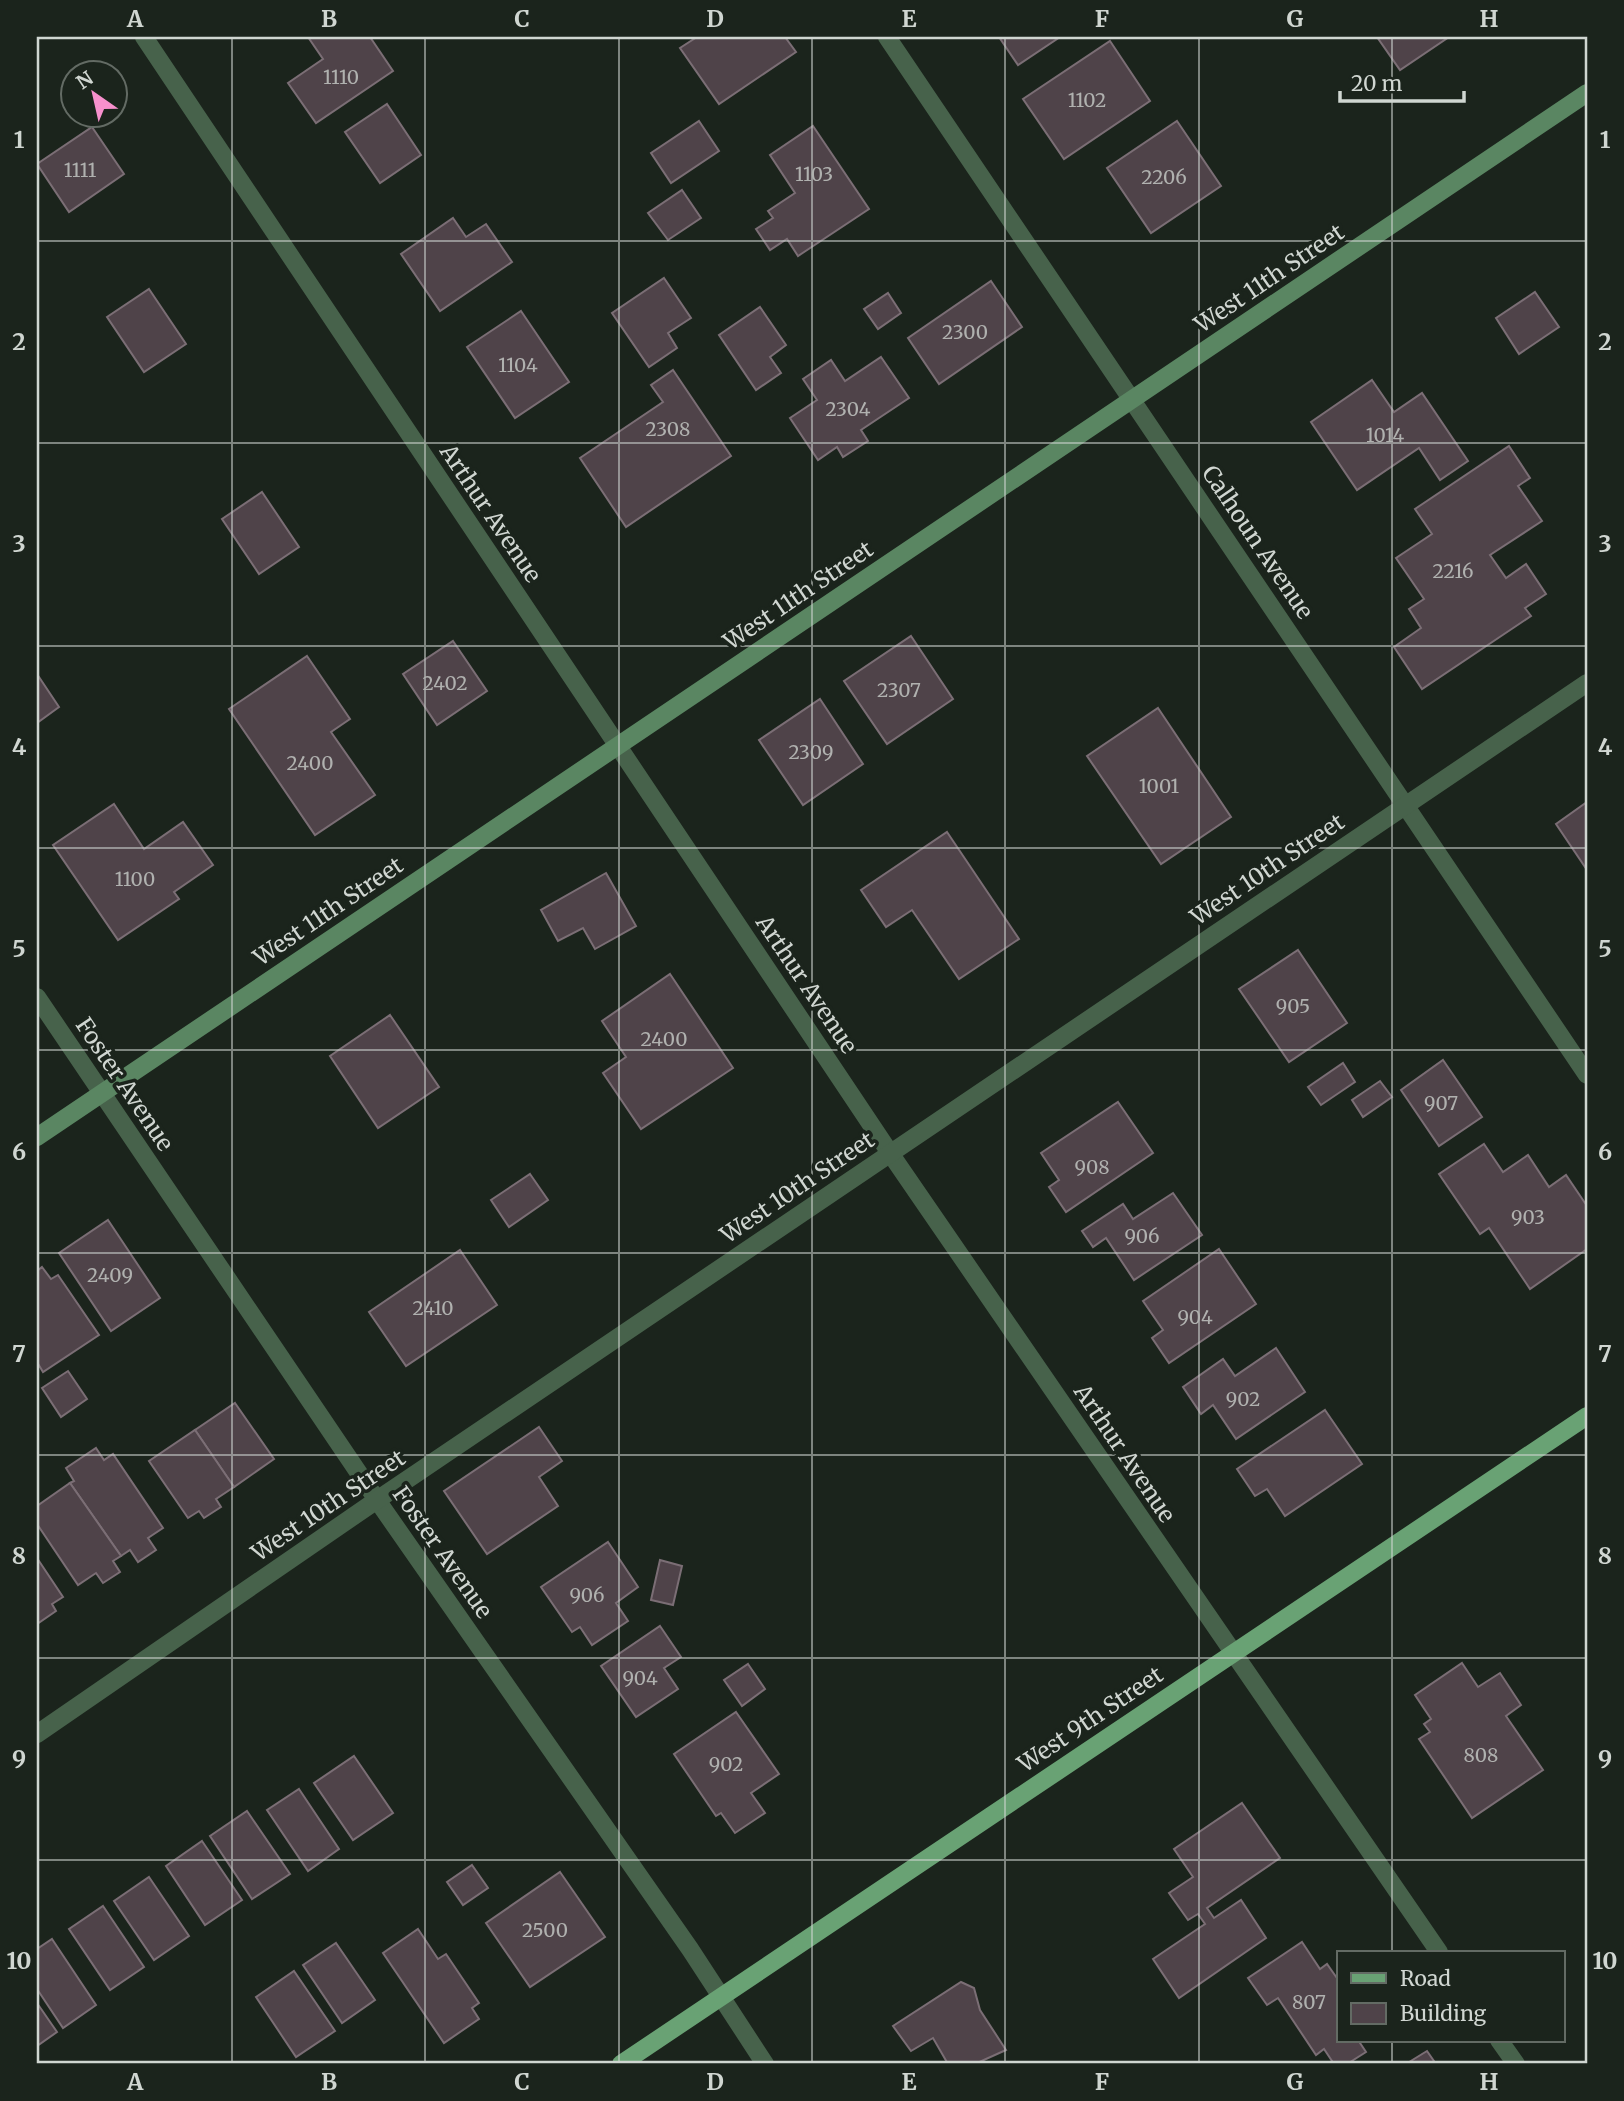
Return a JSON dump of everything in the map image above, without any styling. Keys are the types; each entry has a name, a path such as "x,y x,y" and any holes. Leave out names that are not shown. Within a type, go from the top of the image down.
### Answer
{"main road":[{"name":"West 11th Street","path":"37,1137 1587,93"},
{"name":"West 9th Street","path":"621,2064 1587,1416"}],"street":[{"name":"Arthur Avenue","path":"144,37 890,1153 1438,1951"},
{"name":"Calhoun Avenue","path":"887,37 1587,1076"},
{"name":"West 10th Street","path":"37,1734 377,1500 1587,683"},
{"name":"Foster Avenue","path":"37,997 377,1500 765,2064"},
{"path":"1500,2042 1516,2064"}],"building":[{"path":"308,37 370,37 393,71 316,123 288,83 323,59"},
{"path":"697,37 785,37 796,52 719,104 680,48"},
{"path":"999,37 1060,37 1018,65"},
{"path":"1377,37 1449,37 1400,70"},
{"path":"1110,41 1150,101 1064,159 1023,99"},
{"path":"387,104 421,155 380,183 345,132"},
{"path":"699,121 719,151 671,183 651,153"},
{"path":"1177,121 1221,186 1151,233 1107,168"},
{"path":"813,126 869,209 798,256 787,239 770,250 756,229 773,218 768,211 795,193 770,155"},
{"path":"88,130 94,130 124,174 69,212 37,164"},
{"path":"682,190 701,218 668,240 648,213"},
{"path":"453,218 466,237 486,224 512,262 440,311 401,254"},
{"path":"664,278 691,318 668,333 677,348 649,367 612,313"},
{"path":"991,281 1022,327 939,384 908,338"},
{"path":"149,289 186,344 144,372 107,317"},
{"path":"1535,292 1559,327 1519,354 1496,318"},
{"path":"888,293 901,313 878,329 864,309"},
{"path":"760,307 786,345 770,357 781,373 756,390 719,335"},
{"path":"521,311 569,382 515,418 467,347"},
{"path":"881,357 909,398 861,430 868,441 843,457 837,447 818,460 790,418 817,400 803,379 831,360 845,381"},
{"path":"673,370 731,456 626,527 580,458 663,402 651,385"},
{"path":"1372,380 1394,412 1422,393 1468,461 1440,480 1419,448 1357,490 1311,422"},
{"path":"1509,446 1530,478 1518,486 1542,521 1490,555 1506,578 1526,564 1546,594 1525,608 1531,616 1422,689 1394,647 1421,628 1409,609 1424,599 1396,558 1432,534 1415,509"},
{"path":"262,492 299,547 259,574 222,519"},
{"path":"911,636 953,699 887,744 844,681"},
{"path":"453,641 487,691 437,725 403,674"},
{"path":"307,656 350,719 331,732 375,795 315,835 229,709"},
{"path":"37,674 59,707 37,723"},
{"path":"820,699 863,764 803,805 759,740"},
{"path":"1158,708 1231,817 1161,864 1087,756"},
{"path":"1587,802 1587,870 1556,824"},
{"path":"114,804 144,849 183,822 213,865 174,892 179,899 118,940 53,845"},
{"path":"947,832 1019,939 959,979 912,910 886,927 861,890"},
{"path":"606,873 636,926 595,949 583,928 558,941 541,910"},
{"path":"1298,950 1347,1023 1289,1062 1239,989"},
{"path":"670,974 733,1068 641,1129 603,1073 626,1057 602,1021"},
{"path":"390,1015 439,1087 378,1128 330,1056"},
{"path":"1443,1060 1482,1117 1439,1146 1401,1090"},
{"path":"1343,1063 1355,1082 1321,1105 1308,1087"},
{"path":"1380,1081 1392,1097 1363,1117 1352,1100"},
{"path":"1118,1102 1153,1153 1066,1212 1049,1187 1059,1180 1041,1153"},
{"path":"1484,1144 1503,1172 1528,1155 1549,1187 1566,1175 1587,1206 1587,1249 1530,1289 1489,1228 1480,1234 1439,1174"},
{"path":"530,1174 548,1200 509,1227 491,1200"},
{"path":"1173,1193 1202,1235 1134,1280 1106,1238 1093,1247 1082,1231 1123,1204 1133,1219"},
{"path":"108,1220 160,1298 111,1331 59,1253"},
{"path":"1219,1249 1256,1304 1169,1363 1152,1338 1163,1330 1143,1301"},
{"path":"460,1250 497,1305 406,1366 369,1312"},
{"path":"42,1267 51,1279 58,1275 99,1335 43,1372 37,1362 37,1271"},
{"path":"1276,1348 1305,1392 1236,1439 1213,1405 1201,1414 1183,1387 1223,1359 1235,1376"},
{"path":"68,1371 87,1399 61,1417 42,1388"},
{"path":"235,1403 274,1459 234,1487 195,1430"},
{"path":"1325,1410 1362,1464 1285,1516 1267,1489 1255,1496 1237,1469"},
{"path":"539,1427 562,1461 539,1477 558,1506 487,1554 444,1491"},
{"path":"195,1430 234,1487 216,1499 221,1507 204,1518 199,1511 188,1518 149,1461"},
{"path":"96,1448 104,1460 113,1454 163,1528 148,1538 156,1550 138,1562 130,1550 121,1556 70,1483 74,1481 66,1468"},
{"path":"70,1483 121,1556 113,1561 120,1572 103,1583 96,1573 78,1585 37,1524 37,1506"},
{"path":"608,1542 638,1587 616,1603 628,1621 592,1645 580,1627 572,1632 541,1587"},
{"path":"37,1558 63,1597 52,1604 56,1611 37,1624"},
{"path":"660,1560 682,1566 673,1605 651,1600"},
{"path":"660,1626 681,1657 664,1668 678,1689 636,1717 601,1666"},
{"path":"1462,1663 1478,1687 1500,1673 1521,1705 1506,1716 1543,1770 1472,1818 1419,1739 1430,1732 1424,1724 1431,1719 1415,1695"},
{"path":"748,1664 765,1689 742,1706 724,1680"},
{"path":"736,1712 779,1774 751,1793 765,1813 735,1833 721,1813 716,1816 674,1754"},
{"path":"354,1756 393,1813 353,1840 314,1783"},
{"path":"299,1789 339,1849 308,1871 267,1810"},
{"path":"1242,1803 1280,1858 1207,1908 1214,1918 1241,1900 1266,1938 1179,1998 1153,1959 1205,1924 1198,1914 1188,1920 1169,1893 1193,1877 1174,1849"},
{"path":"247,1811 290,1874 252,1899 210,1836"},
{"path":"202,1841 242,1900 205,1925 166,1866"},
{"path":"472,1865 488,1888 463,1905 447,1882"},
{"path":"560,1872 605,1937 530,1987 486,1923"},
{"path":"149,1877 189,1936 154,1960 114,1901"},
{"path":"103,1906 144,1967 110,1990 69,1929"},
{"path":"418,1929 438,1959 446,1954 479,2003 472,2008 479,2019 444,2043 383,1953"},
{"path":"52,1939 96,2005 63,2028 37,1989 37,1949"},
{"path":"1302,1942 1320,1969 1327,1964 1337,1978 1337,2042 1359,2042 1366,2052 1347,2064 1334,2064 1324,2049 1316,2055 1278,1998 1267,2005 1248,1978"},
{"path":"336,1943 375,2000 342,2023 303,1965"},
{"path":"294,1971 335,2031 296,2057 256,1997"},
{"path":"961,1982 974,1988 980,2010 1006,2050 975,2064 948,2064 933,2038 911,2051 893,2026"},
{"path":"37,2003 57,2032 37,2046"},
{"path":"1427,2051 1436,2064 1406,2064"}]}
